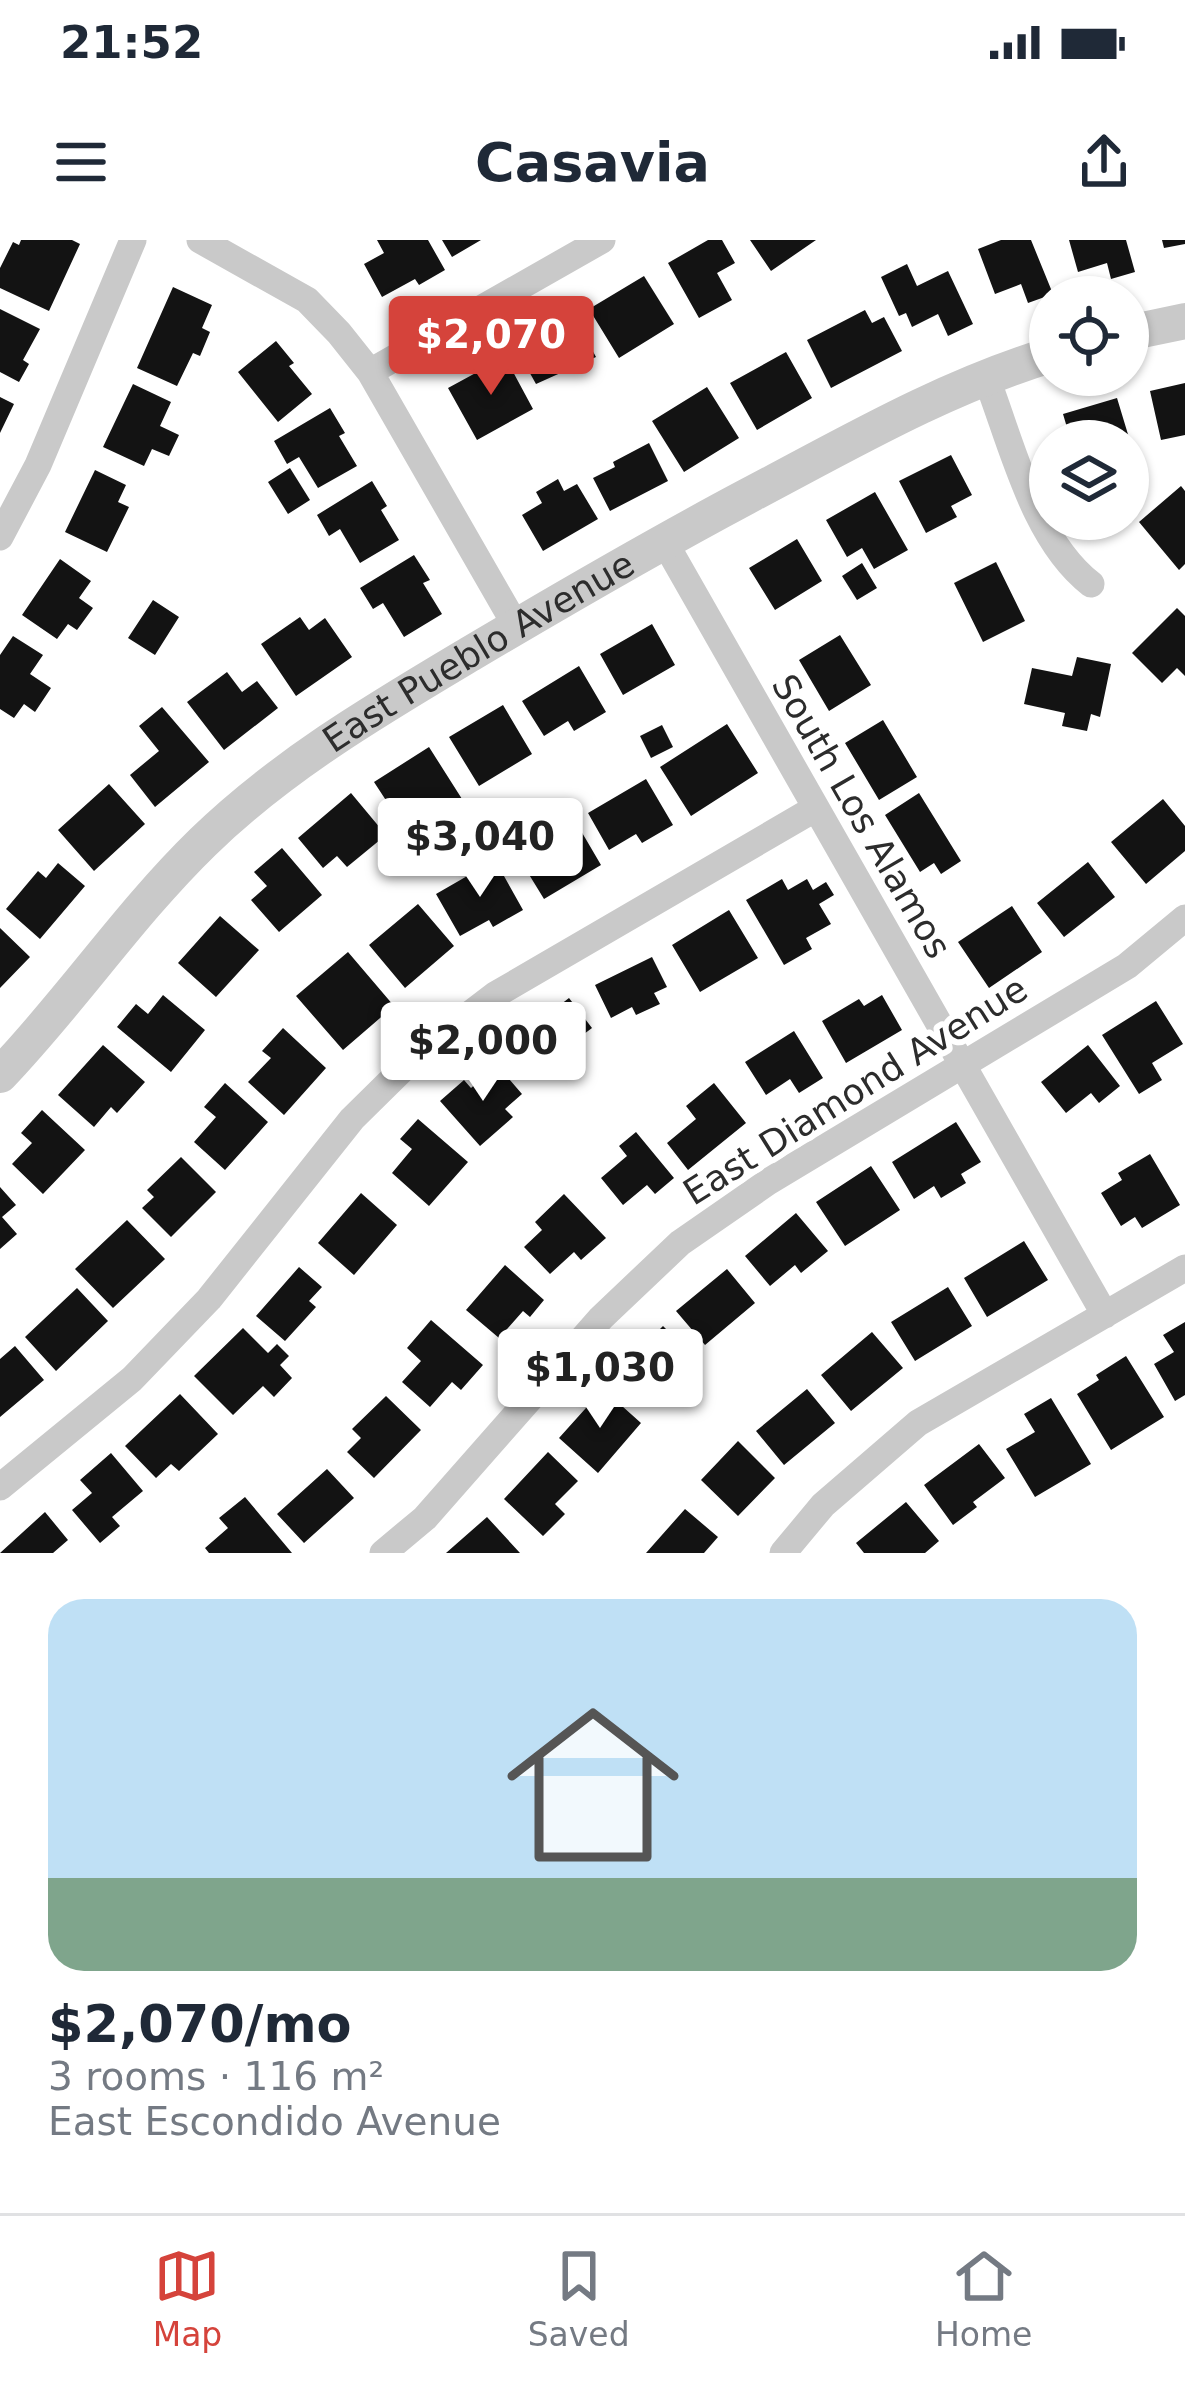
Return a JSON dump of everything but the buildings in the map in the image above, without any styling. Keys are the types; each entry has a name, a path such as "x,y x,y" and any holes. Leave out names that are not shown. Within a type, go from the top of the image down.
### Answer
{"street":[{"path":"0,537 38,465 134,240"},
{"path":"200,240 307,300 370,372 516,626"},
{"path":"370,372 602,240"},
{"path":"1149,329 1185,321"},
{"name":"East Pueblo Avenue","path":"0,1075 70,998 136,913 205,841 282,776 362,719 664,541 928,402 1029,362"},
{"path":"986,377 1047,535 1090,584"},
{"name":"South Los Alamos","path":"664,541 1105,1315"},
{"path":"0,1487 132,1379 266,1229 352,1119 419,1053 495,994 816,808"},
{"name":"East Diamond Avenue","path":"383,1553 425,1518 601,1318 680,1243 768,1181 1127,966 1185,918"},
{"path":"783,1553 823,1505 918,1423 1185,1268"}]}
